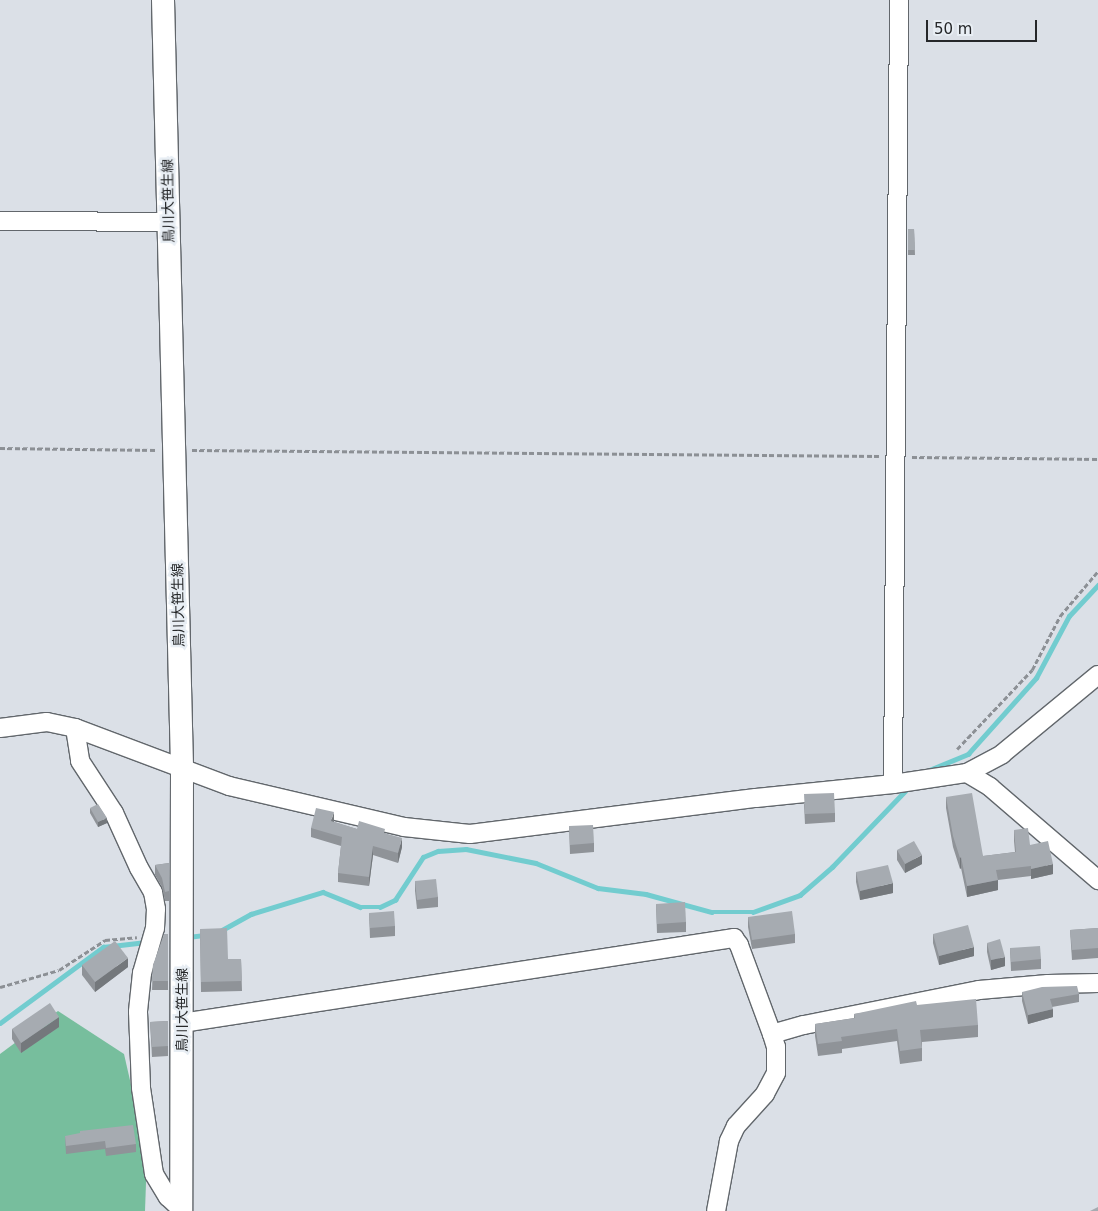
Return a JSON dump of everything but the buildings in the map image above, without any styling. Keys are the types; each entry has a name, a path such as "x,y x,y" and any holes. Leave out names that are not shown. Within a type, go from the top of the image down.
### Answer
{"street":[{"name":"鳥川大笹生線","path":"163,0 182,769 181,1210"},
{"path":"897,784 895,457 899,0"},
{"path":"0,221 169,222"},
{"path":"0,728 47,722 75,728 229,786 404,827 470,834 756,798 897,784 968,773 1002,754 1098,675"},
{"path":"75,728 80,761 114,813 139,868 153,892 156,909 153,937 145,960 140,990 138,1032 141,1088 154,1174 168,1196 181,1210"},
{"path":"968,773 990,786 1098,880"},
{"path":"182,1024 734,938 740,945 772,1034 776,1048 776,1073 773,1082 736,1126 729,1141 716,1211"},
{"path":"772,1034 804,1025 979,990 1048,984 1098,983"}],"path":[{"path":"0,448 1098,459"},
{"path":"957,750 1032,670 1060,616 1098,571"},
{"path":"0,987 59,970 105,940 127,937 153,937"}],"green space":[{"path":"58,1011 124,1054 147,1155 145,1211 0,1211 0,1054"}],"waterway":[{"path":"922,773 968,754 1036,678 1069,616 1098,585"},
{"path":"222,930 251,914 323,892 360,907 380,907 395,900 423,857 438,851 466,849 536,863 598,888 646,894 712,912 753,912 800,895 832,867 909,787"},
{"path":"188,937 205,935"},
{"path":"0,1023 103,947 146,942"}]}
